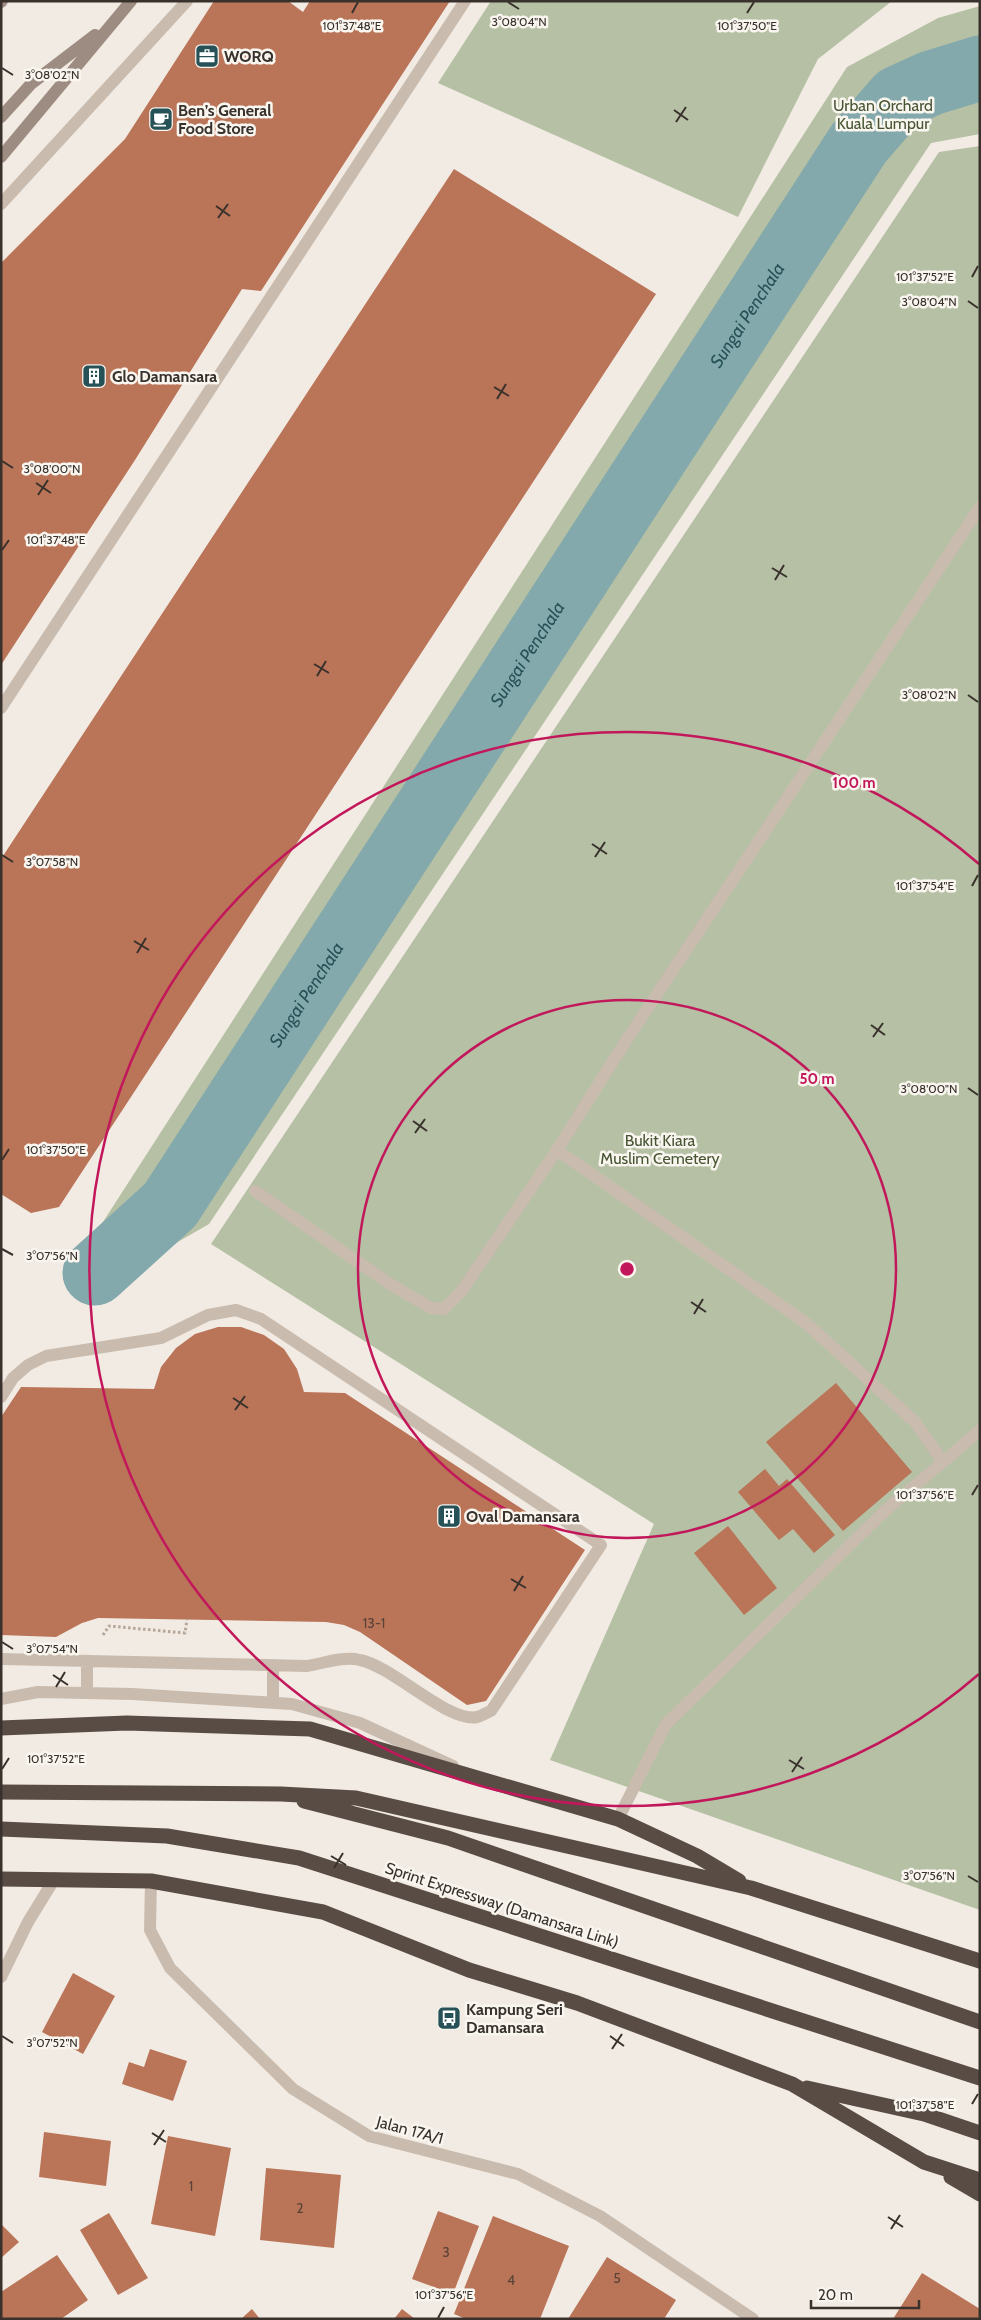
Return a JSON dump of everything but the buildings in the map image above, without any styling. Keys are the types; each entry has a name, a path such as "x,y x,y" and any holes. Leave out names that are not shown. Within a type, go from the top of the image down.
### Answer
{"highway":[{"path":"1,1728 127,1723 310,1729 618,1820 697,1856 751,1888"},
{"path":"1,1792 281,1794 356,1798 751,1888 980,1961"},
{"path":"281,1794 323,1807 448,1838 980,2022"},
{"name":"Sprint Expressway (Damansara Link)","path":"1,1829 167,1836 299,1858 980,2078"},
{"path":"1,1878 151,1881 323,1912 469,1970 577,2003 792,2084 924,2114 980,2133"},
{"path":"792,2084 980,2194"},
{"path":"924,2162 980,2180"}],"main road":[{"path":"1,157 131,1"},
{"path":"1,117 32,84 113,22"}],"street":[{"path":"1,204 187,1"},
{"path":"1,708 465,1"},
{"path":"255,1191 390,1284 431,1308 444,1309 461,1292 558,1150 627,1038 980,507"},
{"path":"558,1150 806,1323 914,1422 943,1462"},
{"path":"1,1397 13,1378 28,1365 46,1356 161,1338 208,1315 236,1310 261,1319 601,1545 491,1711 476,1717 458,1714 386,1670 361,1660 344,1658 307,1666 273,1666 1,1659"},
{"path":"618,1820 666,1724 886,1510 980,1430"},
{"path":"87,1661 87,1693"},
{"path":"273,1666 273,1703"},
{"path":"1,1699 38,1692 292,1704 360,1723 487,1781"},
{"path":"1,1977 28,1922 55,1878"},
{"name":"Jalan 17A/1","path":"151,1881 150,1930 170,1968 293,2089 369,2136 518,2174 600,2216 753,2319"}],"path":[{"path":"87,1661 109,1626 184,1633 187,1619"}],"green space":[{"path":"491,1 892,1 818,59 738,217 438,83"},
{"name":"Urban Orchard Kuala Lumpur","path":"980,6 980,134 931,143 209,1224 136,1266 92,1239 847,67 938,18"},
{"name":"Bukit Kiara Muslim Cemetery","path":"980,146 980,1910 550,1760 654,1524 211,1244 939,152"}],"waterway":[{"name":"Sungai Penchala","path":"95,1273 170,1205 859,143 898,98 931,83 980,68"}],"place":[{"name":"WORQ","path":"207,56"},
{"name":"Ben’s General Food Store","path":"161,119"},
{"name":"Glo Damansara","path":"94,376"},
{"name":"Oval Damansara","path":"449,1516"},
{"name":"Kampung Seri Damansara","path":"449,2018"}]}
